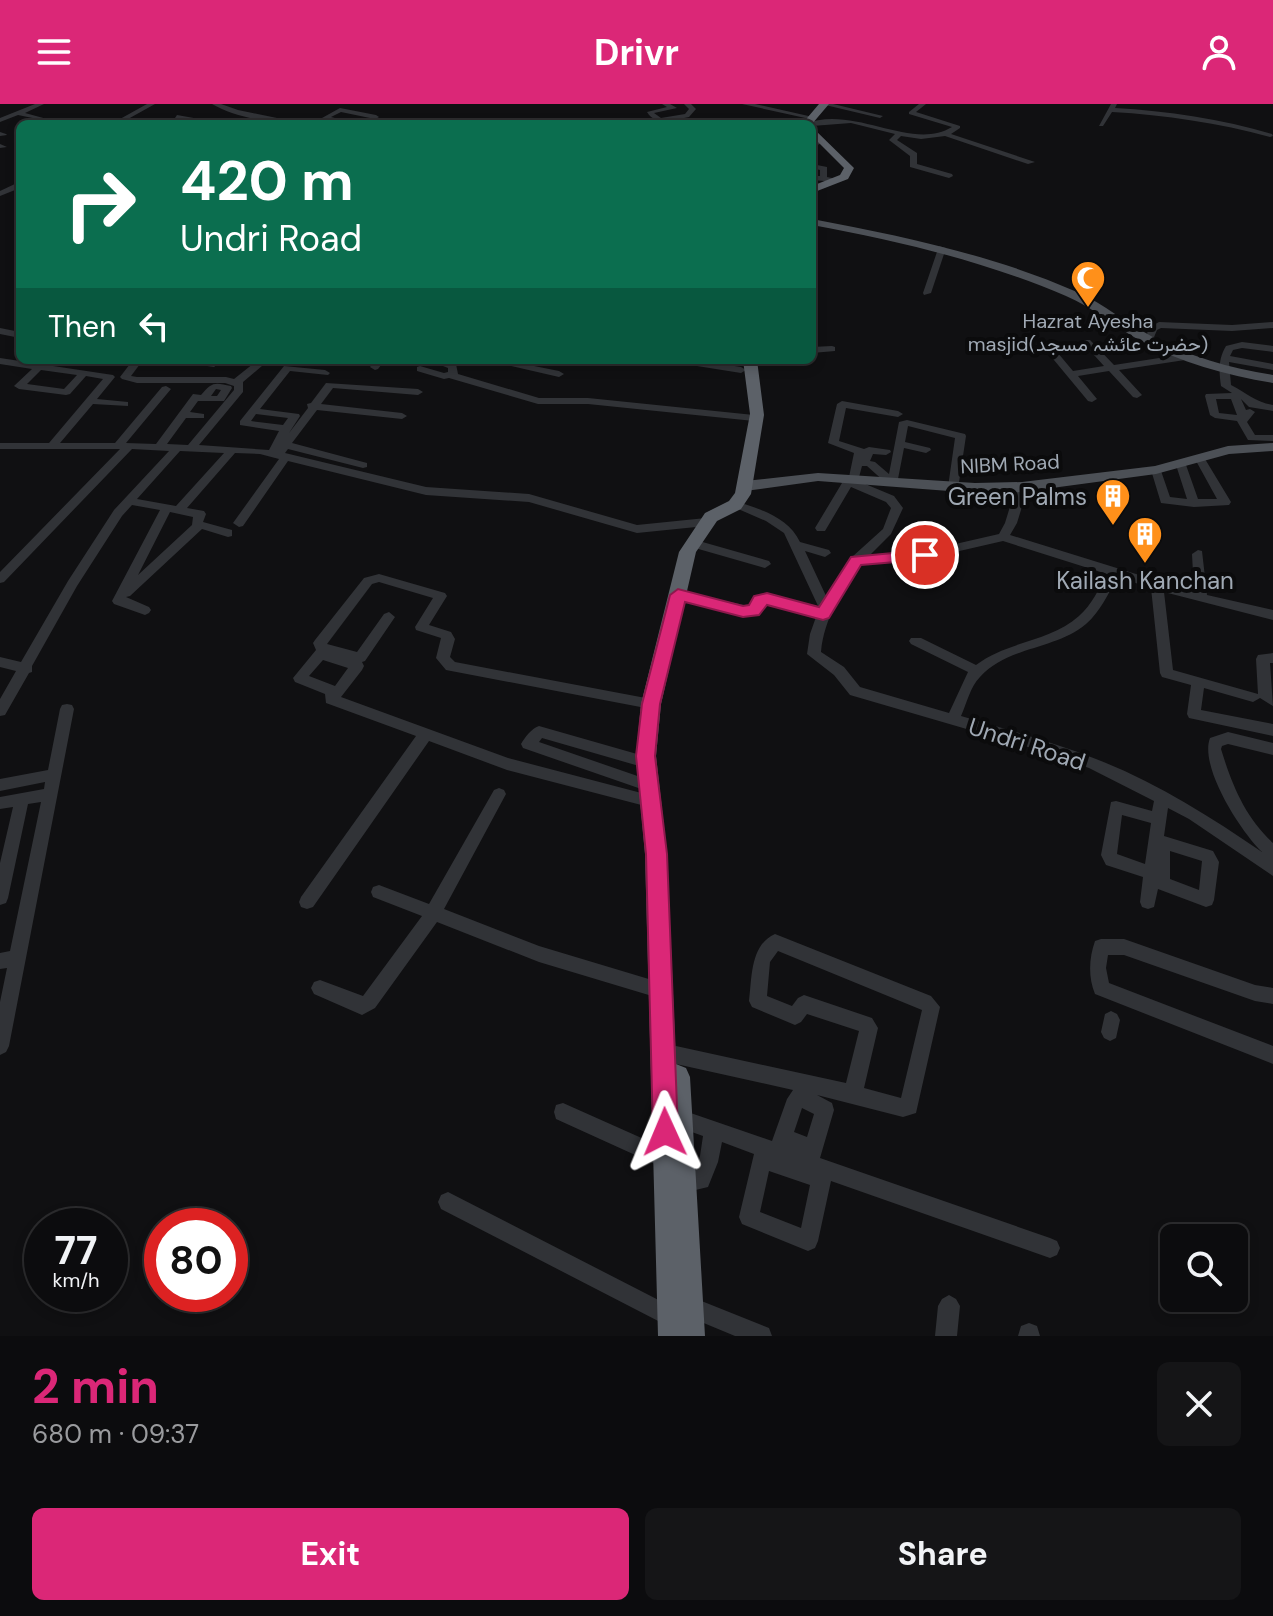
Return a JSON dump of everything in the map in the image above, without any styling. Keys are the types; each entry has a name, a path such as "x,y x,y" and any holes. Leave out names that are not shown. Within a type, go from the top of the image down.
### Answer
{"highway":[{"path":"816,184 837,180 847,173 849,164 818,143"},
{"path":"681,1324 683,1183 669,866 660,788 660,730 688,552 716,513 735,505 745,486 754,418 749,415 744,364"},
{"path":"681,1324 666,1159 656,854 646,762 651,704 683,596"}],"main road":[{"path":"816,223 942,248 1069,293 1149,340 1185,357 1225,364 1273,379"},
{"name":"NIBM Road","path":"745,486 795,478 954,487 1022,487 1156,470 1248,448 1273,447"}],"street":[{"path":"122,120 152,104"},
{"path":"143,115 163,104"},
{"path":"215,104 282,120"},
{"path":"665,104 674,108 650,112 652,116 660,120 687,116 693,109 687,104"},
{"path":"841,104 886,114"},
{"path":"854,104 886,114"},
{"path":"923,104 911,113 958,127 947,135"},
{"path":"3,119 35,105"},
{"path":"751,105 815,112 886,114"},
{"path":"1101,125 1113,107 1253,129 1270,135"},
{"path":"335,120 325,118 340,110 376,117 370,120"},
{"path":"815,112 900,133 924,137 947,135 1031,162"},
{"path":"17,113 45,120"},
{"path":"267,120 271,118"},
{"path":"900,133 893,140 914,155 913,165 949,176"},
{"path":"816,167 824,169 816,182"},
{"path":"927,293 942,248"},
{"path":"1149,340 1153,328 1159,325 1232,328 1273,325"},
{"path":"1087,342 1137,395"},
{"path":"1273,349 1235,346 1227,351 1225,364 1226,386 1257,407 1273,408"},
{"path":"1049,348 1092,399"},
{"path":"816,350 832,349"},
{"path":"1072,374 1185,357"},
{"path":"51,447 110,377 85,372 34,364 19,386 66,392 85,372"},
{"path":"135,364 125,377 237,382 259,364"},
{"path":"446,364 453,366 451,374"},
{"path":"511,364 559,374"},
{"path":"1225,364 1273,367"},
{"path":"281,452 286,429 295,416 253,411 289,367 325,373"},
{"path":"420,369 444,376 451,374 491,381 538,401 588,401 754,418"},
{"path":"0,711 72,584 129,501 239,390 237,382"},
{"path":"239,523 281,452 327,386 418,392"},
{"path":"0,579 124,446 166,389"},
{"path":"367,411 371,390"},
{"path":"91,401 124,404"},
{"path":"159,447 194,402 200,416"},
{"path":"898,414 842,404 833,443 860,451 864,463 891,482 904,423 961,436 954,487"},
{"path":"311,406 402,416"},
{"path":"1257,407 1242,422 1252,438 1273,438"},
{"path":"1242,430 1242,438 1248,448"},
{"path":"899,444 926,450"},
{"path":"0,459 5,447 124,446 281,452 363,465"},
{"path":"118,601 173,504 232,450"},
{"path":"821,528 864,463 867,451 886,452"},
{"path":"281,452 426,491 529,498 637,529 701,534 765,564"},
{"path":"1156,470 1165,500 1223,503 1226,500 1200,459"},
{"path":"1181,465 1194,503"},
{"name":"Undri Road","path":"851,480 890,499 897,508 885,537 856,560 825,612 816,634 814,654 839,671 861,694 1060,752 1162,796 1233,839 1273,869"},
{"path":"1003,537 1011,523 1022,487"},
{"path":"118,601 199,525 200,514 173,504 129,501"},
{"path":"735,505 779,522 789,531 825,612"},
{"path":"199,525 228,533"},
{"path":"856,560 925,555 1003,537 1157,585 1273,615"},
{"path":"796,545 825,553"},
{"path":"1198,554 1201,597"},
{"path":"952,720 964,698 965,687 977,671 997,656 1056,636 1082,621 1114,572"},
{"path":"389,617 357,659 321,647 368,581 379,578 441,596 421,627 446,635 448,639 443,658 451,666 651,704"},
{"path":"1157,585 1167,673 1253,697"},
{"path":"683,596 743,611 753,611 760,600 767,599 825,612"},
{"path":"118,601 145,610"},
{"path":"916,641 977,671"},
{"path":"1273,658 1263,659 1265,695 1273,701"},
{"path":"0,662 27,668"},
{"path":"1198,681 1194,714 1273,730"},
{"path":"333,693 331,699 425,735 559,780 648,793"},
{"path":"0,1046 8,960 67,709"},
{"path":"646,762 539,732 528,744 648,793"},
{"path":"307,902 425,735"},
{"path":"1273,749 1221,738 1215,742 1214,749 1234,810 1273,853"},
{"path":"0,785 52,775"},
{"path":"0,803 48,794"},
{"path":"320,988 355,1005 362,1006 369,1002 432,915 499,794"},
{"path":"1148,902 1159,841 1158,819 1162,796"},
{"path":"0,898 22,799"},
{"path":"1151,873 1112,860 1109,855 1116,807 1158,819"},
{"path":"379,892 539,954 662,991"},
{"path":"676,1055 903,1108 909,1106 931,1007 824,960 773,943 762,959 758,1001 795,1016 804,1004 868,1026 853,1094"},
{"path":"1273,996 1255,993 1124,947 1101,947 1098,968 1101,988 1273,1055"},
{"path":"800,1096 825,1110 808,1241 749,1217 772,1149 800,1096"},
{"path":"563,1112 666,1159"},
{"path":"679,1118 1050,1248"},
{"path":"683,1183 701,1180 712,1154 713,1129"},
{"path":"448,1202 681,1324 761,1336"},
{"path":"946,1336 949,1306"}],"place":[{"name":"Hazrat Ayesha masjid(حضرت عائشہ مسجد)","path":"1088,309"},
{"name":"Green Palms","path":"1113,527"},
{"name":"Kailash Kanchan","path":"1145,565"}],"route":[{"path":"665,1132 656,854 647,785 646,741 651,704 678,595 751,612 760,600 767,599 823,614 856,560 925,555"}]}
